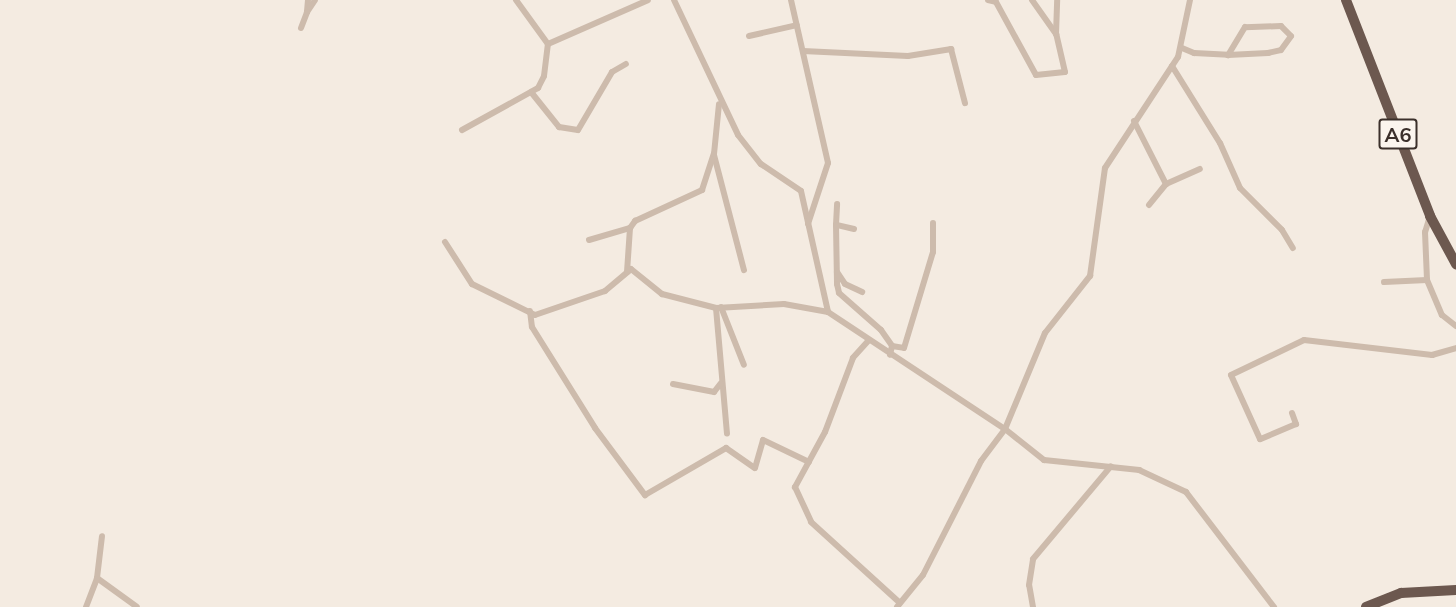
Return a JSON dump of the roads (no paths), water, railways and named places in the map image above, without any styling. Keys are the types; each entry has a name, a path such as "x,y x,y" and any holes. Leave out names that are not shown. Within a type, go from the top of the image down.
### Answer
{"highway":[{"name":"A6","path":"1346,0 1430,216 1456,264"},
{"path":"1366,607 1401,593 1456,590"}],"street":[{"path":"307,12 308,0"},
{"path":"301,28 315,0"},
{"path":"462,130 531,92 544,76 548,44 516,0"},
{"path":"548,44 648,0"},
{"path":"674,0 719,103 761,164 801,191 828,312"},
{"path":"791,0 828,163 808,224"},
{"path":"988,0 996,2 1036,75 1065,72 1056,34 1057,0"},
{"path":"1032,0 1056,34"},
{"path":"868,340 853,358 833,414 795,487 802,510 899,605 923,575 981,461 1005,429 1045,333 1090,276 1105,168 1182,48 1190,0"},
{"path":"749,36 797,25"},
{"path":"1182,48 1228,55 1281,50 1291,36 1281,26 1245,27 1228,55"},
{"path":"803,51 908,57 951,49 965,103"},
{"path":"531,92 560,127 578,130 612,72 626,64"},
{"path":"1172,66 1220,143 1240,188 1282,230 1293,248"},
{"path":"627,272 630,228 635,220 702,190 714,154 719,103"},
{"path":"1134,122 1166,184"},
{"path":"714,154 744,270"},
{"path":"1149,205 1166,184 1200,169"},
{"path":"837,204 836,272 839,292 892,346 904,348 933,252 933,223"},
{"path":"1430,216 1425,232 1427,280 1442,315 1456,326"},
{"path":"836,225 854,229"},
{"path":"589,240 630,228"},
{"path":"445,242 467,281 543,316 605,291 627,272 635,270 662,294 719,307 784,304 828,312 1005,429 1051,463 1111,466 1153,474 1186,492 1274,607"},
{"path":"836,272 845,284 862,292"},
{"path":"1384,282 1427,280"},
{"path":"719,307 744,365"},
{"path":"719,307 721,383 727,434"},
{"path":"530,311 532,327 595,428 645,495 726,448 755,468 763,440 809,462"},
{"path":"1292,412 1296,424 1260,439 1231,375 1304,340 1432,355 1456,348"},
{"path":"890,355 892,346"},
{"path":"674,384 714,392 721,383"},
{"path":"1033,607 1029,585 1033,559 1111,466"},
{"path":"86,607 97,578 102,536"},
{"path":"97,578 137,607"}]}
